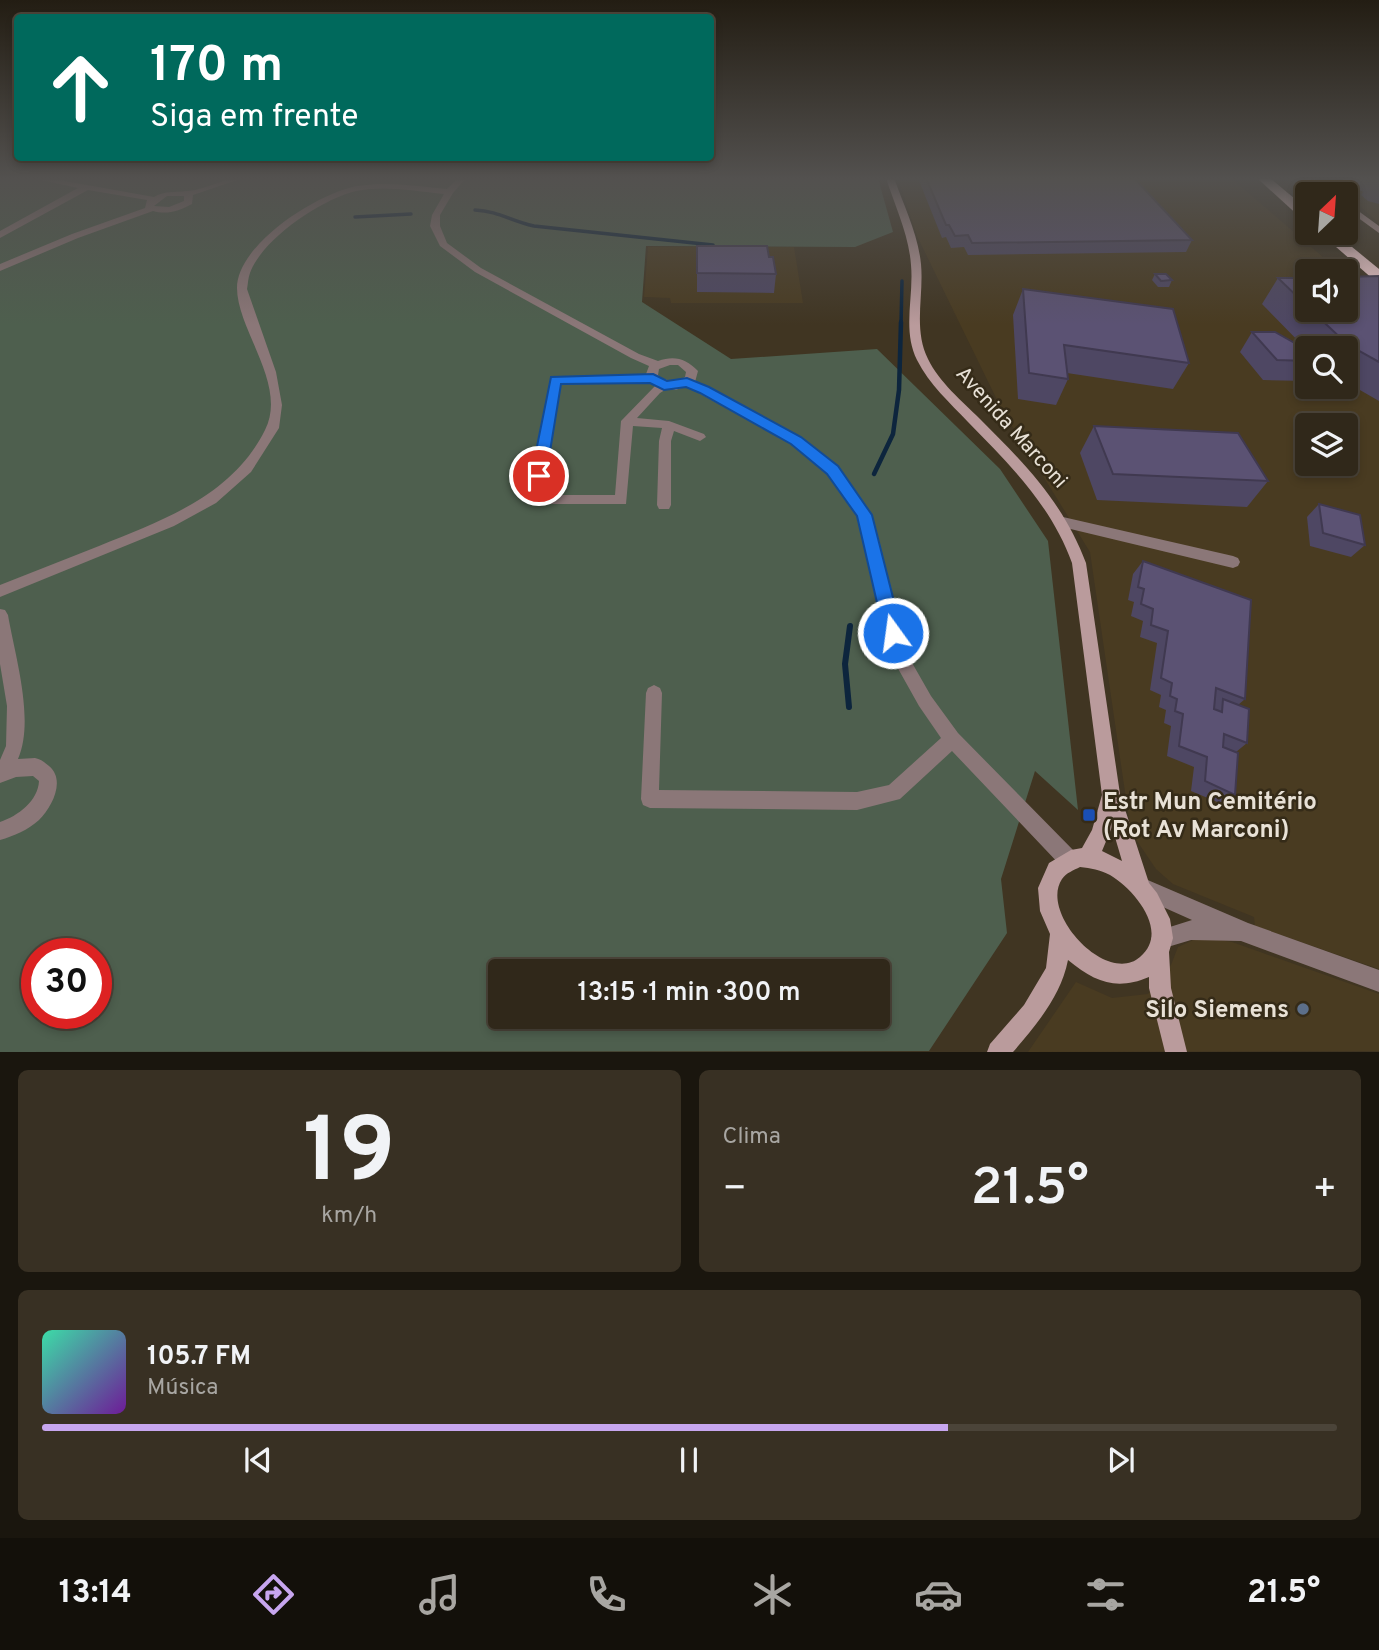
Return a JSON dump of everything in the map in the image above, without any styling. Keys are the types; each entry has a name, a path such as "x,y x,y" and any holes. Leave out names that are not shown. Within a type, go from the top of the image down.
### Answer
{"highway":[{"path":"1358,242 1379,259"},
{"path":"1342,245 1379,276"}],"street":[{"path":"0,267 96,227"},
{"path":"0,592 171,523 216,496 259,452 275,423 276,397 242,287 246,266 260,247 288,227"},
{"path":"435,227 443,244 478,270 635,356 658,365"},
{"name":"Avenida Marconi","path":"905,227 916,262 914,333 921,357 938,383 1040,490 1063,522 1079,563 1111,794 1141,885"},
{"path":"659,382 652,371 658,365 669,361 686,364 692,375 687,382 676,386 659,382 555,380 534,500 621,500 627,421 656,390 659,382"},
{"path":"687,382 796,440 832,470 864,515 899,656 925,701 952,739 1078,858"},
{"path":"627,421 669,425 700,437"},
{"path":"664,505 665,441 669,425"},
{"path":"1063,522 1233,562"},
{"path":"0,615 7,710 15,746 1,775"},
{"path":"654,693 650,799 857,801 894,793 952,739"},
{"path":"0,831 30,816 46,795 49,785 48,777 36,767 15,768 1,775"},
{"name":"Avenida Marconi","path":"1078,858 1101,832 1111,794"},
{"path":"1246,933 1191,930 1160,946 1150,964 1138,972 1123,974 1105,971 1088,963 1060,935 1051,916 1047,898 1049,881 1057,868 1078,858 1105,861 1123,870 1141,885 1246,933 1379,981"},
{"path":"1141,885 1160,922 1160,988 1176,1052"},
{"path":"998,1052 1026,1019 1054,978 1060,964 1060,935"}],"shaded area":[{"path":"914,227 1288,227 1295,233 1295,245 1309,245 1325,259 1295,259 1295,322 1358,322 1358,309 1379,306 1379,969 1255,926 1254,917 1173,884 1156,869 1130,826 1090,552 1001,408"},
{"path":"648,247 794,247 803,303 671,303 670,298 644,297"},
{"path":"1200,937 1232,942 1379,994 1379,1051 1028,1052 1076,982 1112,998 1148,994 1171,965 1178,947"}],"green space":[{"path":"0,227 892,227 893,232 855,247 646,246 642,302 731,359 877,349 1000,469 1048,541 1078,810 1035,771 1001,879 1007,933 929,1051 0,1052"}],"building":[{"path":"950,227 1180,227 1192,240 972,243 968,235 955,236"},
{"path":"697,246 767,246 769,257 773,257 776,274 697,273"},
{"path":"1155,274 1166,274 1172,280 1161,281"},
{"path":"1379,276 1379,362 1358,350 1358,336 1339,336 1324,322 1358,322 1358,277"},
{"path":"1278,278 1295,278 1295,294"},
{"path":"1023,289 1173,309 1189,363 1064,345 1068,379 1029,373"},
{"path":"1252,332 1275,332 1295,343 1295,361 1277,360"},
{"path":"1094,426 1238,433 1268,481 1113,474"},
{"path":"1319,504 1360,515 1365,545 1323,533"},
{"path":"1143,561 1251,600 1245,699 1216,688 1214,709 1222,712 1223,699 1249,709 1247,743 1224,734 1223,747 1238,753 1235,795 1205,781 1207,757 1179,746 1183,714 1175,711 1177,699 1170,696 1172,683 1161,678 1168,631 1151,625 1153,609 1141,604 1144,589 1138,587"}],"waterway":[{"path":"544,227 713,245"},
{"path":"901,324 902,281"},
{"path":"874,474 893,434 899,390 901,322"},
{"path":"849,707 845,664 850,626"}],"place":[{"name":"Estr Mun Cemitério (Rot Av Marconi)","path":"1089,815"},
{"name":"Silo Siemens","path":"1303,1009"}],"route":[{"path":"539,476 555,380 653,378 664,385 676,386 687,382 796,440 832,470 864,515 893,633"}]}
